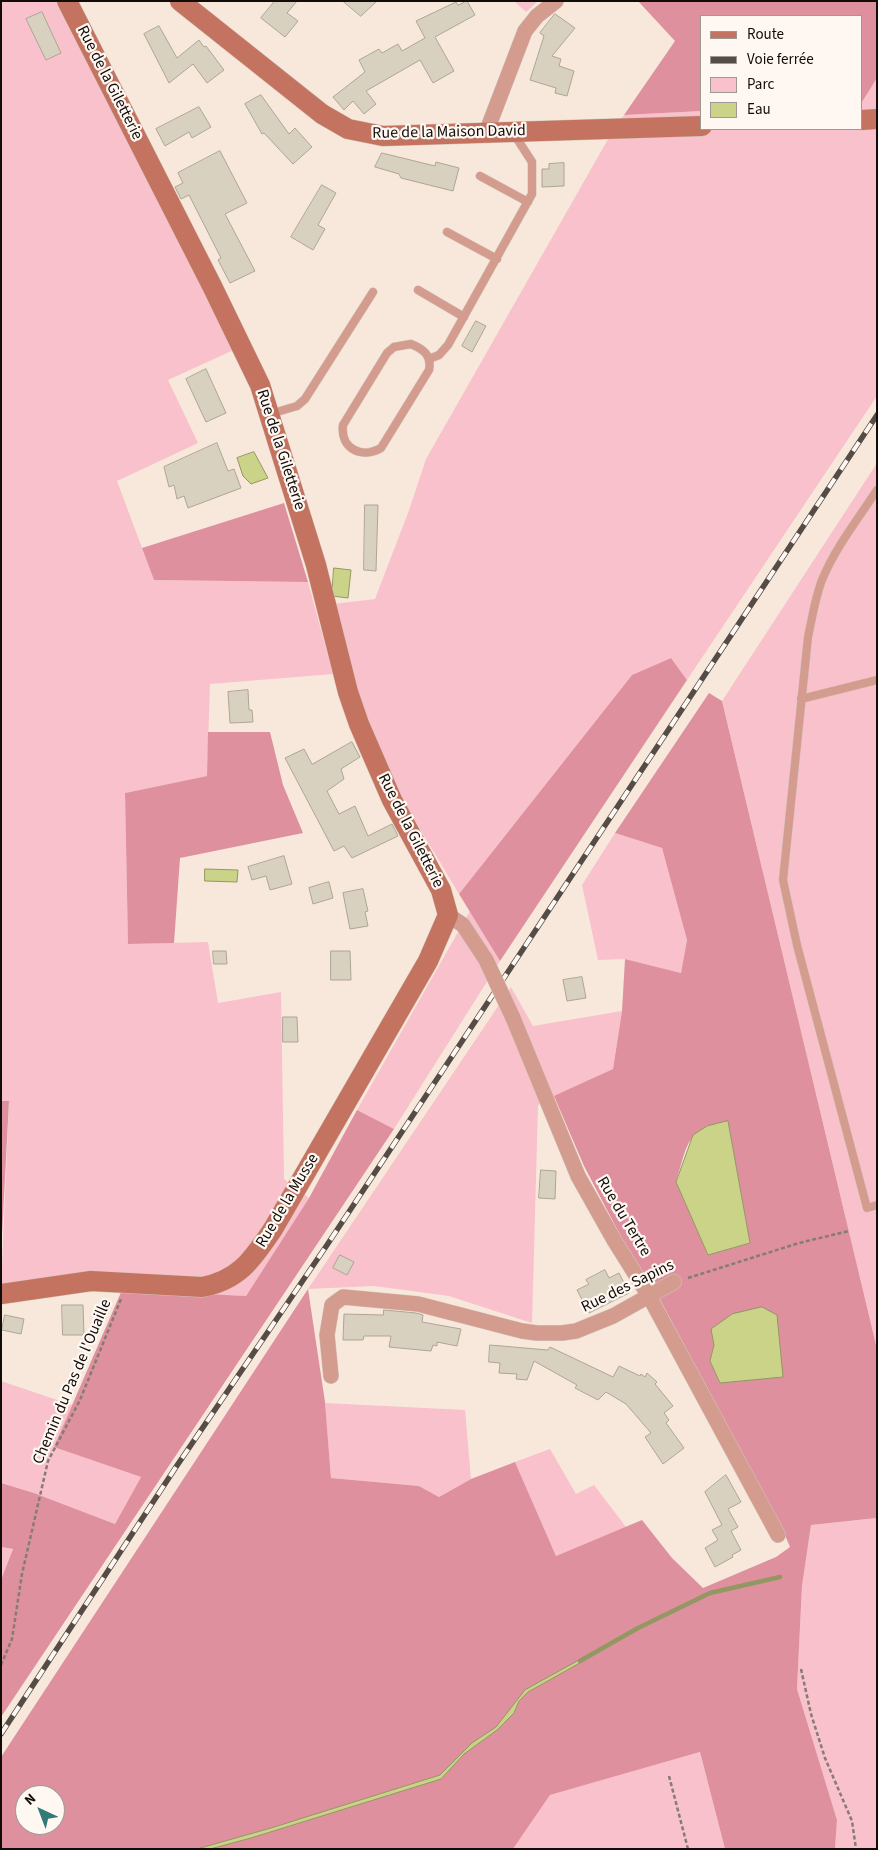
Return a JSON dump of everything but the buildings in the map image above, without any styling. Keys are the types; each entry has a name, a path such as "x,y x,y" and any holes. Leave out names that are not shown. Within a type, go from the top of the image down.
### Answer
{"street":[{"name":"Rue de la Giletterie","path":"67,1 238,336 260,385 316,565 348,692 359,724 392,800 441,890 448,915"},
{"name":"Rue de la Maison David","path":"180,1 322,114 348,129 383,136 700,126"},
{"path":"488,134 488,125 525,31 537,16 556,1"},
{"path":"863,120 877,120"},
{"name":"Rue du Tertre","path":"448,915 463,925 486,960 514,1018 578,1176 614,1240 649,1296 778,1535"},
{"name":"Rue de la Musse","path":"1,1294 91,1282 202,1287 218,1284 244,1268 273,1229 428,961 448,915"},
{"name":"Rue des Sapins","path":"331,1376 327,1335 332,1305 343,1298 418,1304 522,1330 549,1334 576,1331 596,1324 674,1282"}],"lane":[{"path":"429,359 439,354 448,345 532,194 532,162 513,132"},
{"path":"480,176 528,202"},
{"path":"447,232 496,259"},
{"path":"418,290 464,318"},
{"path":"270,414 297,406 304,399 373,292"},
{"path":"411,344 421,348 429,359 429,370 381,448 373,453 364,454 354,450 347,444 342,433 343,425 387,353 394,347 411,344"},
{"path":"877,490 834,554 821,581 808,637 785,850 784,888 797,945 867,1208 877,1205"},
{"path":"802,699 877,680"}],"path":[{"name":"Rue des Sapins","path":"674,1282 799,1242 850,1231"},
{"name":"Chemin du Pas de l'Ouaille","path":"1,1665 12,1639 22,1574 48,1461 80,1400 127,1284"},
{"path":"801,1669 811,1714 825,1758 852,1821 856,1849"},
{"path":"668,1776 688,1849"}],"green space":[{"path":"1,1 56,1 238,348 168,380 198,443 117,481 154,580 308,582 333,674 210,684 207,776 125,793 128,944 208,942 218,1003 281,992 284,1179 309,1198 246,1296 1,1287 9,1102 1,1101"},
{"path":"514,1 538,1 526,12"},
{"path":"877,78 877,396 687,680 671,658 632,675 459,894 399,794 361,703 333,604 375,599 408,513 426,459 607,141 624,115 700,111 700,130 863,130 863,100"},
{"path":"877,463 877,1349 722,701"},
{"path":"615,833 662,848 687,940 681,973 625,959 598,960 582,885"},
{"path":"470,911 500,961 394,1129 357,1110"},
{"path":"511,987 533,1026 622,1011 613,1069 538,1105 532,1323 449,1296 374,1286 308,1289"},
{"path":"1,1381 72,1405 55,1447 141,1477 115,1524 34,1493 1,1483"},
{"path":"325,1403 465,1410 471,1479 439,1497 419,1486 331,1478"},
{"path":"550,1449 576,1494 594,1485 626,1527 556,1556 515,1462"},
{"path":"877,1518 877,1849 835,1849 837,1820 797,1689 802,1586 811,1525"},
{"path":"1,1547 13,1549 1,1580"},
{"path":"700,1752 725,1849 513,1849 550,1795"}],"shaded area":[{"path":"638,1 877,1 877,78 863,100 863,15 700,15 700,111 624,115 675,41"},
{"path":"284,503 308,582 154,580 142,548"},
{"path":"671,658 687,680 500,961 459,894 632,675"},
{"path":"709,693 722,701 877,1349 877,1518 811,1525 802,1586 797,1689 837,1820 835,1849 725,1849 700,1752 550,1795 513,1849 1,1849 1,1757 308,1289 325,1402 331,1478 419,1486 439,1497 471,1479 515,1462 556,1556 642,1520 672,1558 703,1588 776,1557 790,1547 782,1528 658,1296 620,1235 584,1166 554,1096 613,1069 622,1011 625,959 681,973 687,940 662,848 615,833","holes":["728,1122 750,1243 708,1255 676,1182 690,1140 703,1129 714,1125","714,1345 746,1379 720,1383 710,1361"]},
{"path":"208,732 270,732 283,785 303,833 180,858 174,943 128,944 125,793 207,776"},
{"path":"1,1101 9,1101 1,1255"},
{"path":"357,1110 394,1129 1,1717 1,1580 13,1549 1,1547 1,1483 34,1493 115,1524 141,1477 54,1447 122,1290 246,1296 309,1198"}],"water":[{"path":"254,452 268,478 251,484 243,476 237,458"},
{"path":"334,568 351,570 348,598 332,596"},
{"path":"205,869 238,870 237,882 205,881"},
{"path":"728,1121 750,1243 708,1255 676,1182 693,1135 707,1126"},
{"path":"762,1307 777,1315 783,1377 720,1383 710,1361 714,1345 711,1329 732,1314"},
{"path":"585,1657 585,1660 528,1692 519,1701 514,1713 497,1730 464,1754 441,1779 251,1838 210,1849 197,1849 440,1775 472,1743 496,1727 525,1690"}],"waterway":[{"path":"580,1661 638,1628 710,1593 780,1577"}],"railway":[{"path":"1,1734 176,1467 327,1245 877,415"}]}
